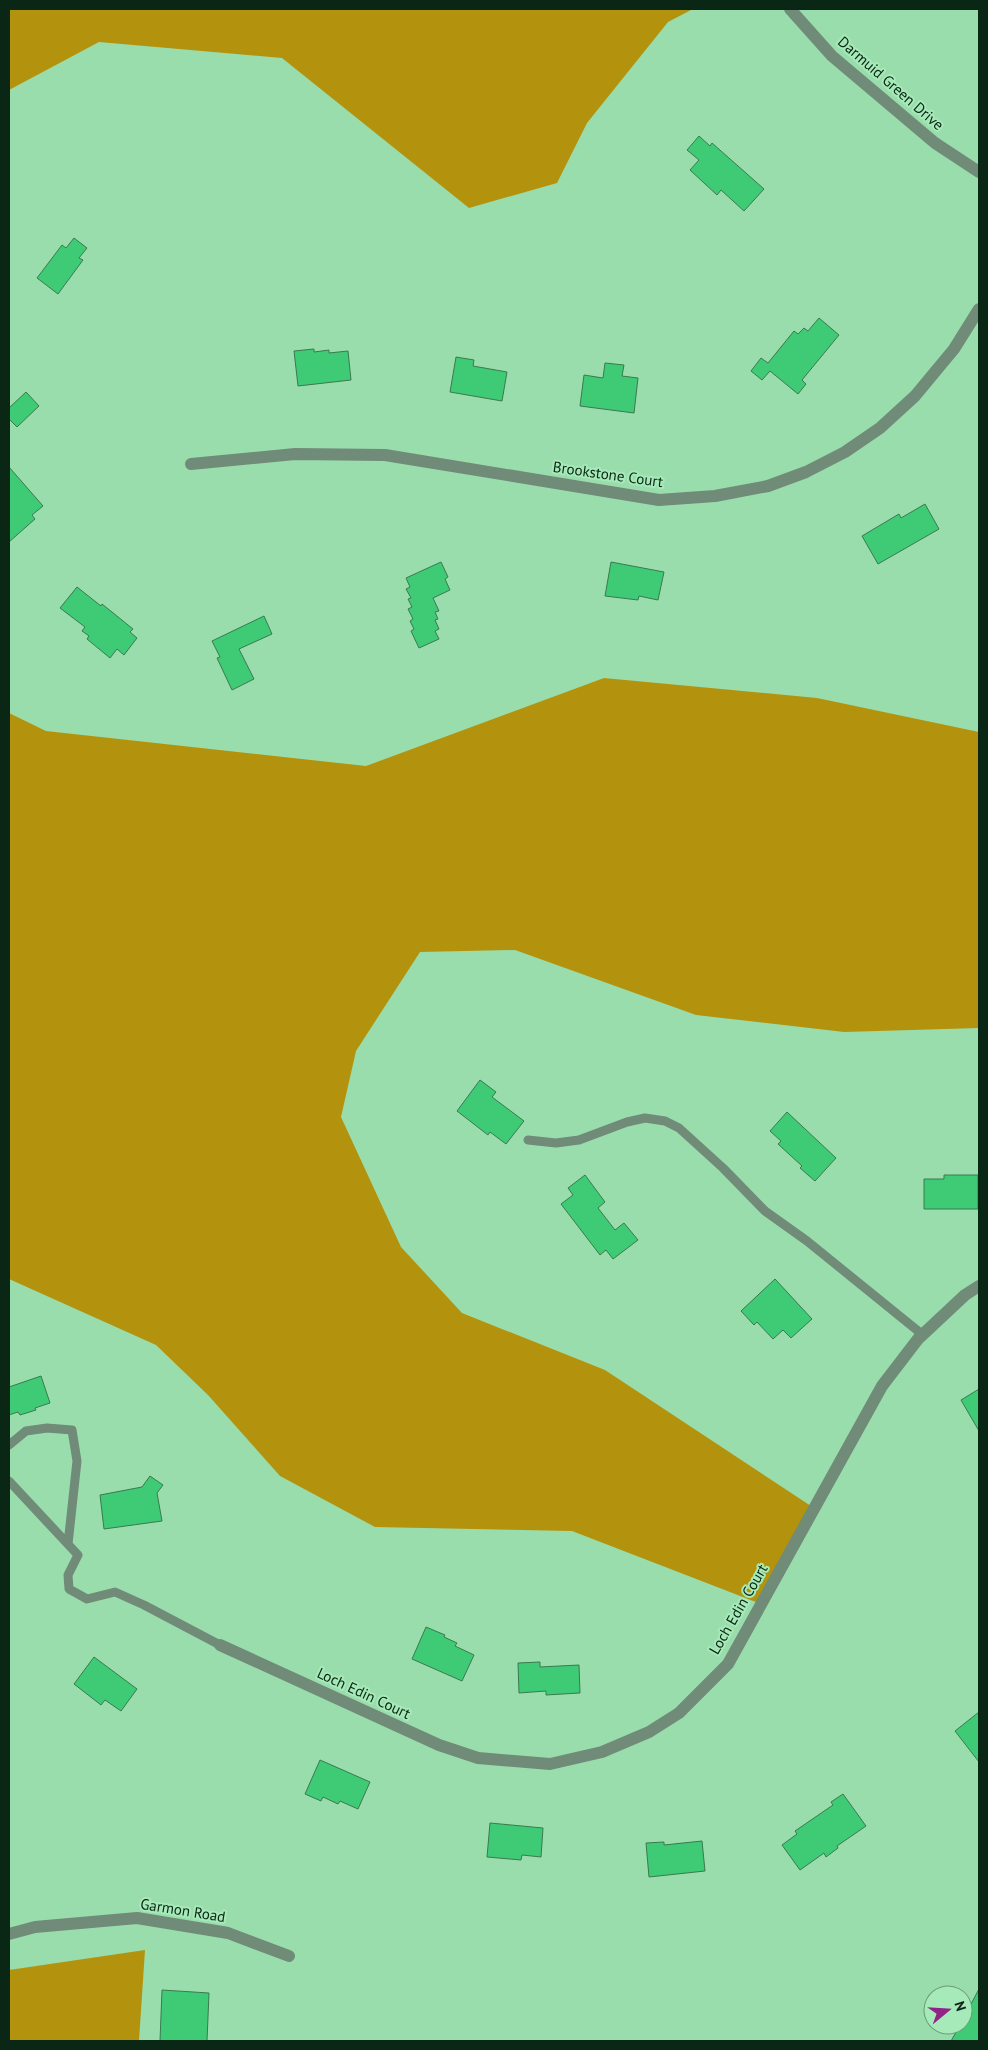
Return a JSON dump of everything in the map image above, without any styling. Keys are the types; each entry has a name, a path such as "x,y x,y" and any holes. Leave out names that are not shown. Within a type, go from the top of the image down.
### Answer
{"street":[{"name":"Darmuid Green Drive","path":"790,9 832,56 935,143 979,172"},
{"name":"Brookstone Court","path":"192,464 295,454 385,455 659,500 716,496 768,486 806,472 845,452 880,428 915,396 954,349 979,309"},
{"name":"Loch Edin Court","path":"220,1645 440,1745 478,1758 550,1764 602,1752 649,1732 680,1713 728,1664 882,1386 923,1335 965,1295 979,1286"},
{"name":"Garmon Road","path":"9,1934 35,1927 137,1918 228,1933 289,1956"}],"lane":[{"path":"528,1140 556,1143 579,1140 627,1122 645,1118 665,1121 679,1128 723,1168 765,1211 807,1241 923,1335"},
{"path":"9,1444 26,1431 47,1428 72,1430 77,1461 68,1544"},
{"path":"9,1480 78,1555 68,1575 69,1589 86,1598 115,1592 220,1645"}],"shaded area":[{"path":"9,9 693,9 668,22 587,123 557,183 469,208 282,58 99,42 9,90"},
{"path":"604,678 817,698 979,732 979,1028 844,1032 696,1015 515,950 420,952 356,1051 341,1117 401,1247 462,1313 605,1370 814,1508 761,1604 572,1531 375,1527 280,1476 208,1395 156,1345 9,1279 9,713 46,731 366,766"},
{"path":"145,1950 139,2041 9,2041 9,1970"}],"building":[{"path":"699,136 710,146 712,143 764,189 744,211 721,190 717,195 690,170 699,160 687,150"},
{"path":"74,238 87,248 79,258 83,260 58,294 37,278 62,245 66,248"},
{"path":"819,318 839,335 802,380 806,384 798,394 770,371 762,380 751,371 761,358 768,363 794,331 798,334 804,328 808,331"},
{"path":"314,349 314,352 329,350 329,353 348,351 351,380 298,386 294,351"},
{"path":"456,357 474,360 473,366 507,372 502,401 450,392"},
{"path":"605,363 624,365 622,376 638,378 634,413 580,406 584,375 603,378"},
{"path":"26,392 39,406 17,427 9,419 9,408"},
{"path":"9,467 43,506 32,515 35,519 9,542"},
{"path":"925,504 939,529 878,564 862,536 899,514 901,518"},
{"path":"441,562 448,577 445,579 450,590 433,598 439,611 435,612 438,619 435,620 439,629 435,631 439,639 419,648 411,631 414,629 410,621 413,619 408,609 412,607 408,599 411,598 406,589 410,587 406,578"},
{"path":"611,562 664,572 658,600 639,596 638,600 605,596"},
{"path":"77,587 133,629 130,632 137,638 124,655 117,649 110,658 87,639 89,636 82,631 85,627 60,608"},
{"path":"264,616 272,634 239,649 254,679 232,690 217,658 220,657 212,641"},
{"path":"480,1080 496,1092 492,1097 524,1121 506,1144 490,1132 488,1135 457,1111"},
{"path":"787,1112 836,1158 815,1181 778,1144 781,1141 770,1131"},
{"path":"585,1175 605,1202 598,1208 615,1230 624,1223 638,1240 613,1259 606,1250 600,1255 561,1204 573,1195 568,1188"},
{"path":"944,1175 978,1175 978,1209 924,1209 924,1179 944,1179"},
{"path":"775,1279 812,1319 791,1338 783,1330 773,1339 757,1322 754,1325 741,1311"},
{"path":"41,1376 50,1403 20,1415 18,1412 9,1415 9,1387"},
{"path":"979,1389 979,1431 961,1400"},
{"path":"150,1476 163,1485 157,1493 162,1521 104,1529 100,1495 142,1487"},
{"path":"426,1627 445,1635 444,1637 457,1643 455,1646 474,1655 462,1681 412,1659"},
{"path":"94,1657 137,1689 121,1711 105,1700 101,1705 74,1684"},
{"path":"540,1662 540,1667 579,1665 580,1693 546,1695 546,1691 519,1693 518,1663"},
{"path":"979,1712 979,1762 955,1731"},
{"path":"320,1760 370,1782 358,1809 340,1801 338,1804 323,1797 321,1801 305,1794"},
{"path":"843,1794 866,1826 837,1846 838,1848 826,1857 824,1853 800,1870 782,1845 797,1834 795,1831 833,1805 831,1802"},
{"path":"490,1823 543,1828 541,1857 522,1855 521,1860 487,1857"},
{"path":"702,1841 705,1871 649,1877 646,1843 664,1842 664,1845"},
{"path":"979,1989 979,2041 951,2041 954,2035 973,2035 973,2000"},
{"path":"162,1990 209,1993 207,2041 160,2041"}]}
